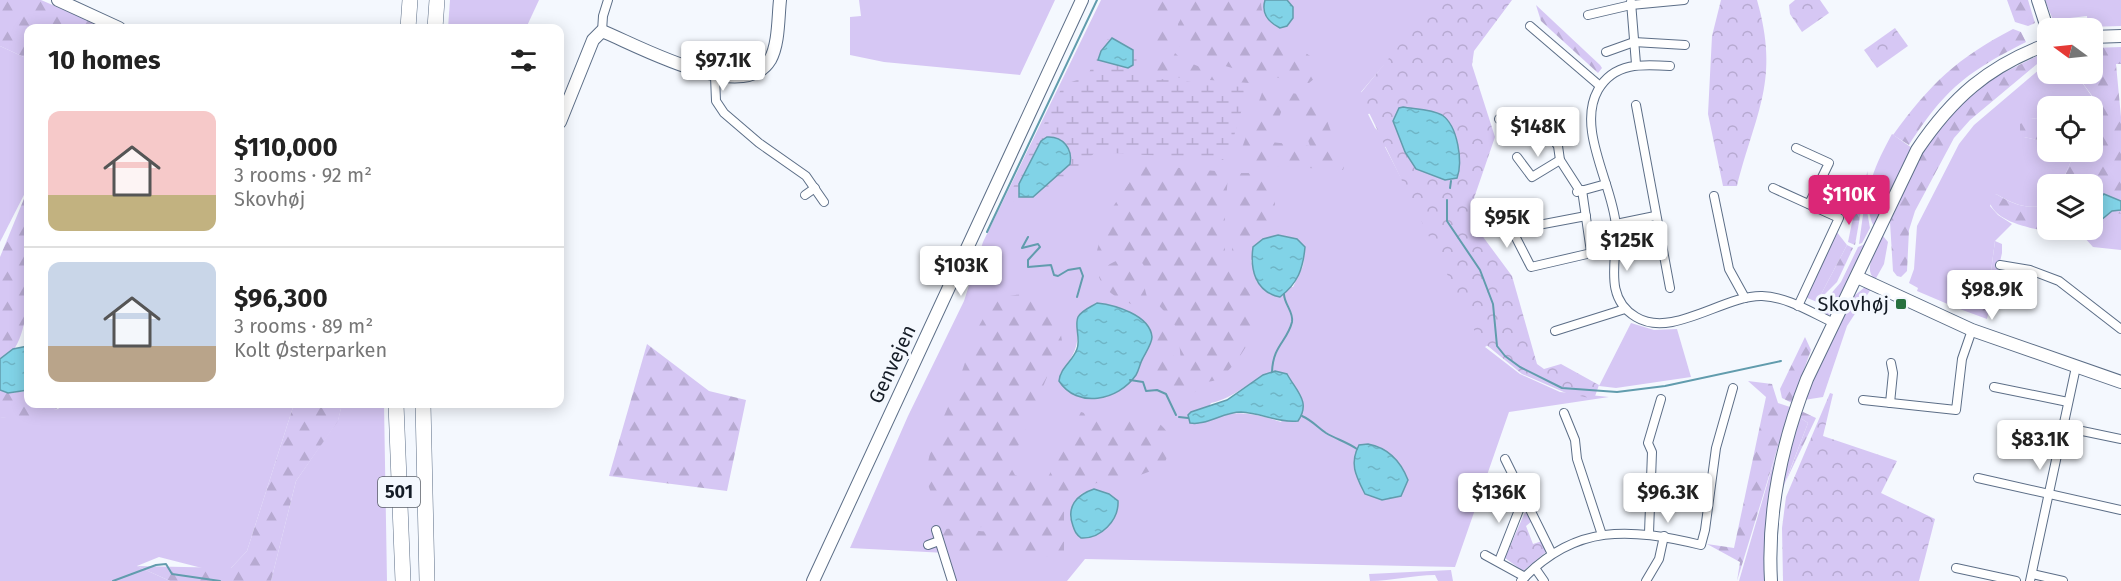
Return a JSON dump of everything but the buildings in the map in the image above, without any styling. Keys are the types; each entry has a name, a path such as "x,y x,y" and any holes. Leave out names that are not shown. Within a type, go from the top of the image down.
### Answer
{"highway":[{"path":"408,24 410,0"},
{"path":"435,24 437,0"},
{"name":"501","path":"396,408 403,581"},
{"name":"501","path":"423,408 427,581"}],"street":[{"path":"58,0 110,24"},
{"path":"564,112 593,40 602,31 603,16 608,0"},
{"path":"602,31 715,76 744,75 765,66 772,54 780,0"},
{"name":"Genvejen","path":"813,581 1082,0"},
{"path":"1588,15 1631,2 1684,0"},
{"path":"2038,0 2044,18"},
{"path":"1631,2 1636,64"},
{"path":"1530,26 1600,86"},
{"path":"2103,37 2121,36"},
{"path":"1606,52 1634,42 1685,45"},
{"path":"1771,581 1774,499 1787,438 1807,379 1917,150 1940,117 1987,74 2019,55 2037,48"},
{"path":"1671,66 1636,64 1617,70 1600,86 1594,96 1590,116 1616,224 1613,282 1625,309 1643,321 1666,323 1744,298 1765,296 1781,299 1834,323"},
{"path":"715,76 716,101 724,113 759,143 806,176 824,202"},
{"path":"1636,105 1670,288"},
{"path":"1499,119 1526,121 1540,125 1548,132 1558,146 1560,160 1579,191 1596,251 1531,267 1512,230 1586,216"},
{"path":"1796,147 1829,163 1809,204"},
{"path":"1517,157 1532,177 1560,160"},
{"path":"1579,191 1606,184"},
{"path":"805,195 815,188"},
{"path":"1773,188 1839,218 1798,306"},
{"path":"1714,196 1729,269 1744,298"},
{"path":"1616,224 1655,216"},
{"path":"2000,265 2030,270 2059,281 2121,329"},
{"path":"1857,277 1972,330 2121,382"},
{"path":"1555,331 1625,309"},
{"path":"1863,400 1956,410 1962,359 1972,330"},
{"path":"1890,403 1893,373 1891,363"},
{"path":"2063,581 2031,577 2076,367"},
{"path":"1994,387 2068,402"},
{"path":"1485,555 1499,561 1523,579 1552,554 1602,535 1649,533 1701,545 1716,448 1733,388"},
{"path":"1649,533 1652,452 1648,442 1661,399"},
{"path":"1564,412 1575,440 1577,459 1602,535"},
{"path":"2063,427 2121,439"},
{"path":"1505,459 1552,554"},
{"path":"1978,478 2121,510"},
{"path":"1499,561 1519,510 1525,503"},
{"path":"936,530 952,581"},
{"path":"1649,579 1659,559 1664,536"},
{"path":"928,545 939,541"},
{"path":"1535,568 1544,581"},
{"path":"1956,568 2016,581"}],"green space":[{"path":"0,0 41,0 97,24 24,24 24,57 0,46"},
{"path":"450,0 539,0 528,24 448,24"},
{"path":"859,0 1055,0 1020,75 884,62 850,55 850,17 861,16"},
{"path":"1101,0 1265,0 1264,2 1293,7 1287,0 1437,0 1389,66 1384,65 1361,92 1383,111 1368,114 1375,128 1392,143 1385,147 1488,345 1485,347 1520,374 1560,392 1609,397 1509,412 1455,567 1085,559 1067,581 955,581 946,553 850,548 908,416 964,301 983,242","holes":["1305,247 1303,266 1293,287 1257,282 1251,260","1076,322 1141,360 1136,375 1112,394 1060,374 1075,350","1275,371 1287,374 1295,389 1281,422 1240,413 1219,416 1199,424 1211,403 1228,397","1094,489 1109,494 1081,538 1076,534 1070,517 1081,494"]},
{"path":"1160,0 1182,0 1171,24 1169,35 1172,49 1180,57 1202,67 1249,77 1249,83 1157,76 1156,15"},
{"path":"1191,0 1261,0 1262,10 1271,28 1313,58 1315,78 1309,83 1259,74 1218,64 1186,51 1177,44 1178,24"},
{"path":"1436,0 1512,0 1474,51 1472,65 1495,137 1472,204 1475,226 1512,276 1537,364 1544,369 1561,364 1599,385 1594,399 1566,393 1522,374 1478,338 1360,94"},
{"path":"1721,0 1757,0 1764,28 1766,75 1763,95 1737,186 1723,186 1708,114 1712,36"},
{"path":"1795,0 1820,0 1829,13 1802,32 1790,14 1789,5"},
{"path":"2007,0 2028,0 2035,23 2028,26 2015,22"},
{"path":"2045,0 2121,0 2121,26 2103,27 2103,18 2087,18 2087,16 2052,18"},
{"path":"1536,5 1600,65 1602,68 1598,73 1541,21"},
{"path":"1895,28 1908,46 1877,68 1864,50"},
{"path":"2013,29 2021,32 2026,42 1988,63 1959,84 1934,110 1909,145 1893,135 1919,101 1946,74 1976,51"},
{"path":"1113,37 1123,40 1137,51 1136,71 1140,77 1242,87 1246,95 1227,160 1096,152 1034,202 1028,205 1013,201 1009,196 1063,85 1088,76 1100,43","holes":["1125,43 1134,52 1133,65 1128,68 1103,63","1042,141 1070,164 1033,197 1018,192 1019,184"]},
{"path":"0,46 24,57 24,195 0,242"},
{"path":"2121,47 2121,64 2116,64 2121,117 2121,214 2114,213 2103,225 2103,174 2065,174 2071,162 2103,162 2103,96 2092,96 2083,84 2103,84 2103,48"},
{"path":"2037,56 2037,64 1970,120 1954,138 1915,211 1909,230 1907,271 1901,277 1897,276 1893,271 1890,222 1919,157 1945,118 1991,79"},
{"path":"2037,71 2037,84 2083,84 2092,96 2037,96 2037,119 2031,118 2024,137 2037,140 2037,162 2071,162 2065,174 2037,174 2037,206 2027,207 1996,194 1990,206 1998,215 2012,224 1995,241 1991,271 1986,283 1974,289 1966,287 1957,296 1957,308 1917,291 1918,288 1909,283 1914,269 1917,226 1959,144 1974,125"},
{"path":"1263,90 1318,96 1344,167 1343,170 1242,164 1239,156","holes":["1283,107 1297,108 1310,146 1270,142"]},
{"path":"2031,118 2037,119 2037,140 2024,137 2020,133 2020,124"},
{"path":"1892,134 1912,148 1874,227 1868,203 1869,191 1876,167"},
{"path":"1145,165 1228,172 1226,259 1232,272 1248,290 1256,307 1257,319 1253,334 1243,352 1224,375 1214,381 1200,381 1184,373 1175,326 1153,297 1145,269 1138,258 1131,253 1106,257 1096,264 1094,262 1106,217 1140,167"},
{"path":"1868,171 1855,245 1848,242 1857,198"},
{"path":"1237,173 1265,173 1270,177 1275,204 1270,227 1232,252"},
{"path":"1996,194 2008,201 2037,206 2037,229 2002,217 1993,209 1989,199"},
{"path":"24,199 24,323 20,338 12,352 0,359 0,257"},
{"path":"1865,200 1870,228 1862,243 1859,244"},
{"path":"2114,212 2121,214 2121,250 2093,247 2087,240 2103,240 2103,224"},
{"path":"1872,230 1833,313 1826,316 1816,311 1841,282 1858,247 1863,245"},
{"path":"1836,231 1847,245 1817,302 1805,297"},
{"path":"1883,236 1888,242 1884,264 1875,280 1871,275 1870,264"},
{"path":"1995,241 2002,244 2002,253 1987,319 1957,308 1957,296 1966,287 1974,289 1986,283 1991,271"},
{"path":"1847,245 1853,248 1837,282 1817,302"},
{"path":"1119,260 1136,266 1143,278 1146,294 1155,312 1122,300 1103,285 1099,277 1105,268"},
{"path":"1865,287 1871,289 1847,326 1823,397 1804,400 1854,296"},
{"path":"1027,293 1046,300 1060,329 1062,341 1010,466 1015,475 1038,484 1024,507 1004,522 986,527 956,524 940,516 925,477 932,443 956,389 975,333 989,308 999,298"},
{"path":"1164,320 1172,340 1176,368 1180,376 1187,384 1199,390 1188,395 1172,396 1158,385 1151,375 1152,356 1160,321"},
{"path":"1631,323 1654,330 1677,329 1691,377 1616,388 1599,386"},
{"path":"1805,337 1811,350 1792,403 1782,398 1780,389"},
{"path":"647,344 709,391 746,400 727,491 609,476"},
{"path":"1748,381 1772,384 1778,403 1790,407 1737,581 1740,562 1707,544 1734,548 1766,397"},
{"path":"0,390 8,393 24,391 24,408 57,408 46,415 0,418"},
{"path":"1830,393 1833,394 1823,436 1897,461 1881,493 1935,519 1919,581 1783,581 1782,528 1786,497"},
{"path":"293,408 247,551 231,568 202,568 159,557 137,566 170,581 0,581 0,418 58,409"},
{"path":"293,408 341,408 338,421 296,481 271,581 170,581 137,566 231,568 247,551"},
{"path":"341,408 384,408 387,581 271,581 296,481 338,420"},
{"path":"1801,411 1816,418 1786,481 1808,423 1799,417"},
{"path":"1081,412 1098,417 1154,421 1161,425 1170,441 1166,461 1162,467 1110,486 1097,483 1083,486 1067,502 1064,509 1064,557 948,552 942,532 945,529 1000,531 1020,520 1032,509"},
{"path":"1799,417 1808,423 1778,501 1787,451"},
{"path":"1775,457 1769,504 1766,581 1739,581"},
{"path":"1525,512 1532,521 1526,526 1533,544 1542,541 1546,552 1523,571 1505,558"},
{"path":"1451,570 1453,581 1438,581 1435,575 1370,581 1369,574"}],"water":[{"path":"1265,0 1287,0 1293,7 1293,18 1287,26 1280,28 1269,20 1264,9"},
{"path":"1112,38 1133,50 1133,65 1128,68 1098,60 1101,51"},
{"path":"1399,108 1433,112 1442,115 1447,120 1458,145 1457,178 1445,180 1416,169 1405,152 1393,121"},
{"path":"1047,137 1053,137 1066,144 1071,158 1070,164 1033,197 1019,197 1019,184 1041,141"},
{"path":"2103,195 2121,201 2121,210 2112,211 2103,218"},
{"path":"1278,235 1297,239 1305,247 1298,275 1280,297 1260,285 1252,263 1253,247 1263,239"},
{"path":"1097,303 1130,312 1145,323 1152,337 1137,373 1128,384 1108,396 1087,398 1076,396 1059,381 1077,349 1078,317"},
{"path":"24,347 24,391 8,393 0,390 0,359 13,349"},
{"path":"1275,371 1287,374 1301,397 1303,408 1298,421 1283,421 1241,412 1202,423 1190,423 1188,415 1191,412 1227,400 1263,375"},
{"path":"1368,444 1388,452 1402,467 1408,480 1401,496 1382,500 1365,494 1357,476 1354,458 1359,445"},
{"path":"1094,489 1109,494 1118,501 1118,508 1112,521 1102,532 1081,538 1073,526 1072,508 1078,498"}],"waterway":[{"path":"987,232 1097,0"},
{"path":"1450,188 1451,181"},
{"path":"1447,200 1447,221 1480,270 1493,304 1497,346 1505,356 1520,367 1562,388 1617,392 1665,386 1781,361"},
{"path":"1028,237 1022,248 1038,244 1040,247 1028,260 1028,267 1051,265 1054,275 1058,276 1068,270 1080,268 1083,276 1077,297"},
{"path":"1272,372 1277,350 1292,322 1292,315 1284,294"},
{"path":"1130,380 1143,382 1146,391 1157,390 1166,394 1176,415"},
{"path":"1302,416 1326,433 1357,449"},
{"path":"1179,417 1188,418"},
{"path":"113,581 156,565 166,564 172,574 220,581"}],"place":[{"name":"Skovhøj","path":"1901,304"}]}
